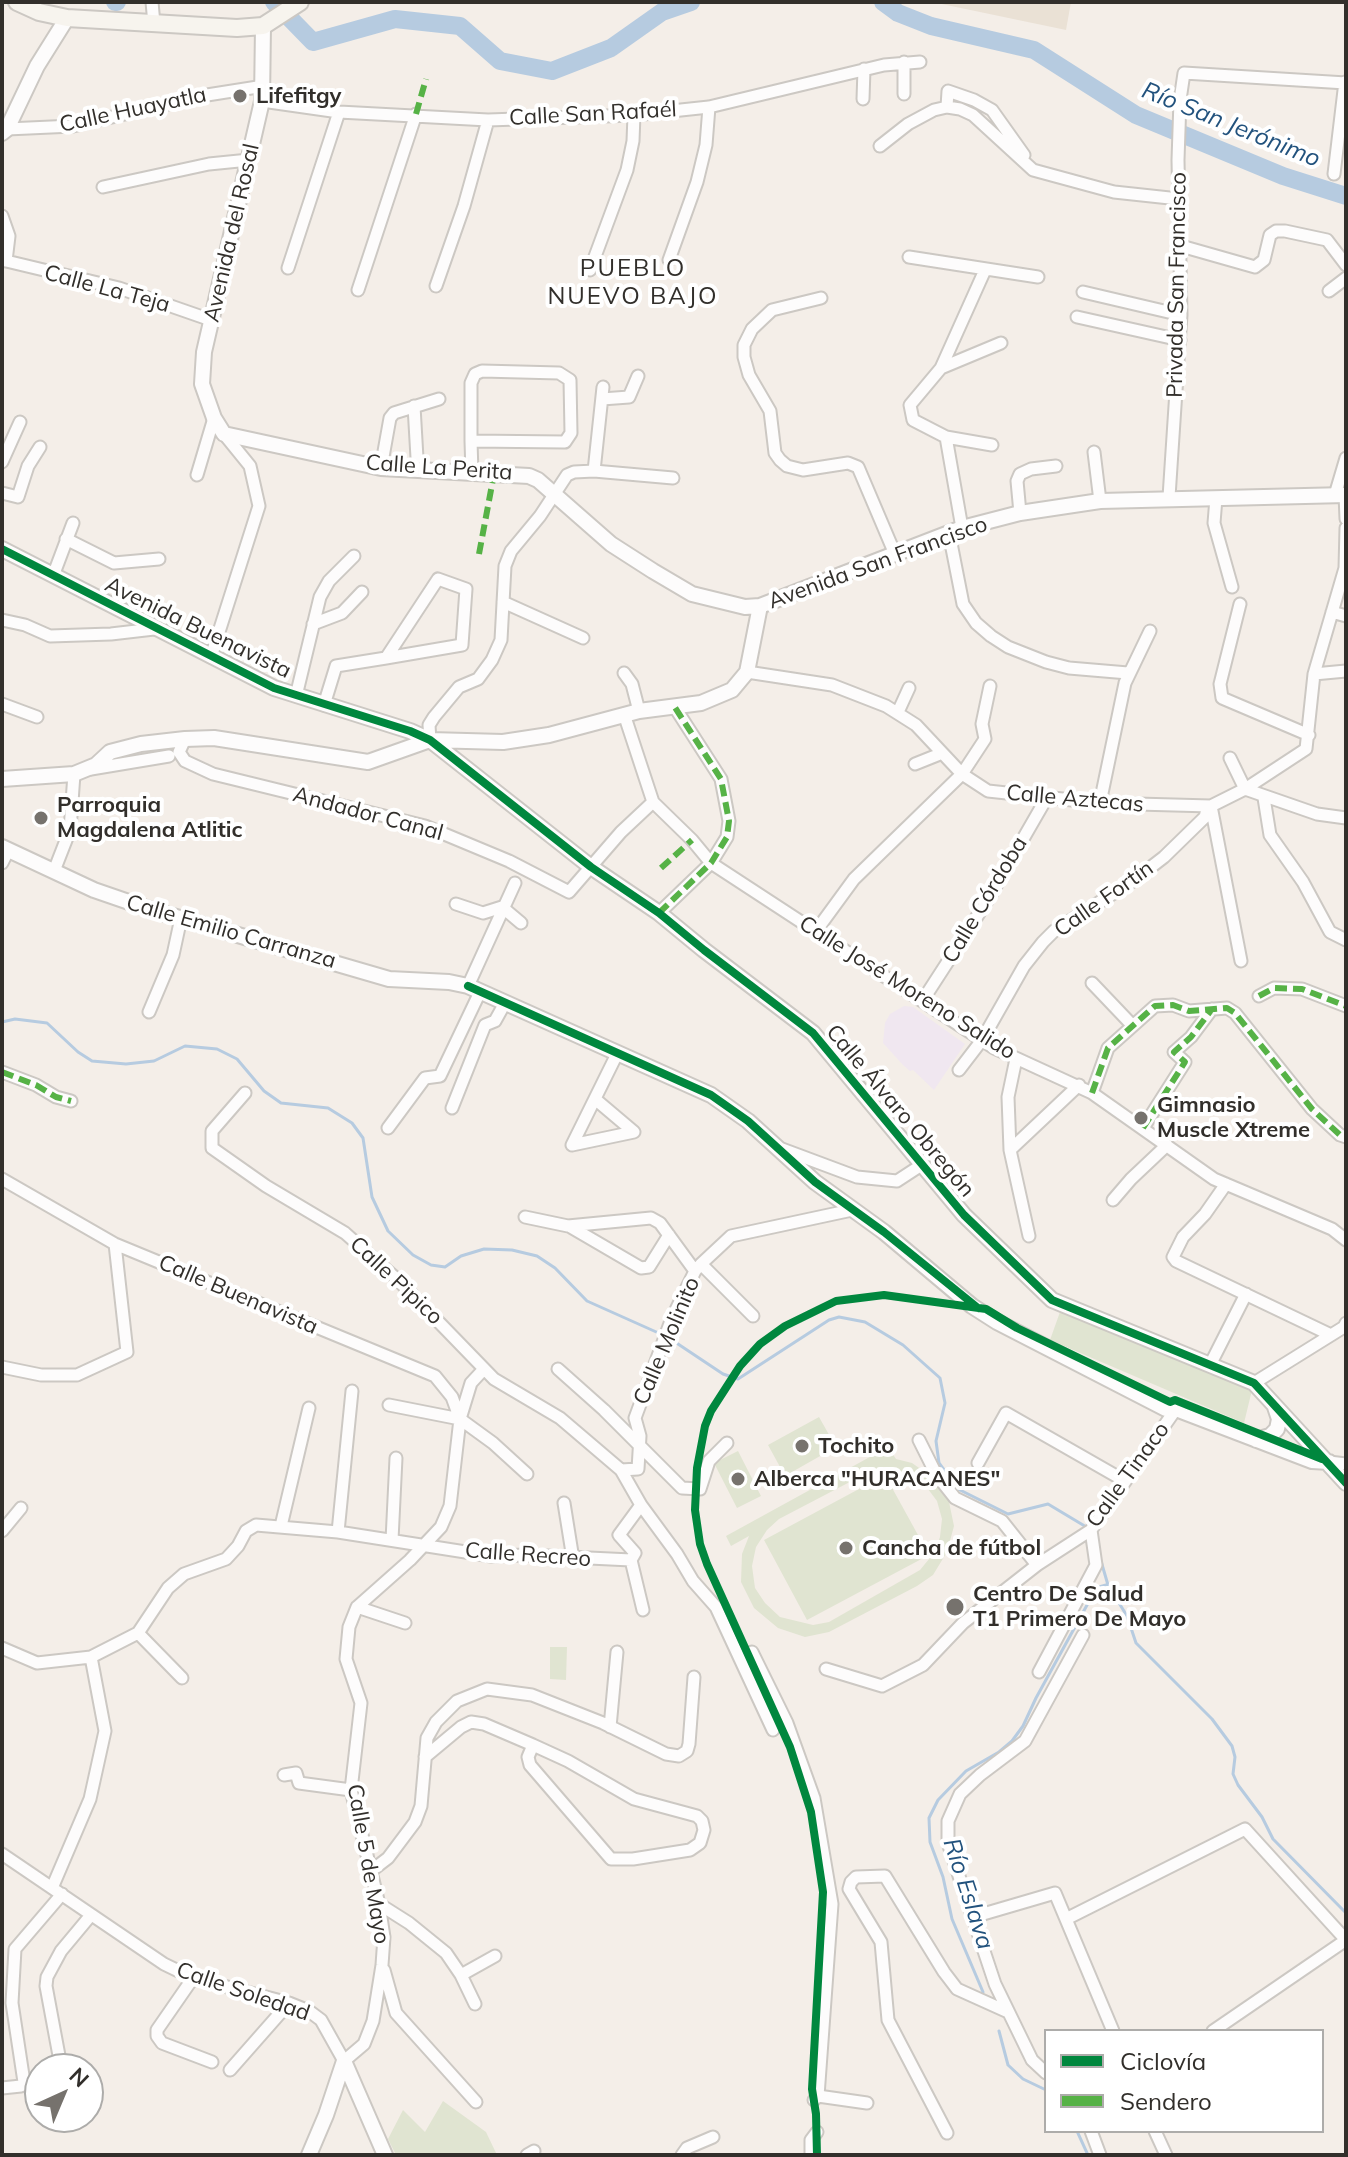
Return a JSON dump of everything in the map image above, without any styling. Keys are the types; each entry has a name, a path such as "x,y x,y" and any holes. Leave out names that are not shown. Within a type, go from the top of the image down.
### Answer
{"main road":[{"path":"17,2 39,12 67,18 237,28 268,24 299,3"}],"street":[{"path":"152,2 154,24"},
{"path":"4,129 67,18"},
{"name":"Avenida del Rosal","path":"224,434 214,418 202,384 204,352 263,94 268,24"},
{"path":"904,62 904,94"},
{"name":"Calle San Rafaél","path":"263,94 339,112 488,120 634,115 709,107 864,69 920,62"},
{"path":"863,99 864,69"},
{"name":"Privada San Francisco","path":"1169,497 1181,315 1178,160 1184,73 1345,82"},
{"path":"1334,174 1345,82"},
{"name":"Calle Huayatla","path":"4,129 73,126 207,95 263,94"},
{"path":"669,260 697,182 706,145 709,107"},
{"path":"880,146 908,124 934,110 947,107 960,109 973,115 1033,170 1114,192 1179,199"},
{"path":"288,268 339,112"},
{"path":"358,290 416,114"},
{"path":"590,270 627,170 634,115"},
{"path":"436,286 464,206 488,120"},
{"path":"103,187 209,164 249,160"},
{"path":"2,216 9,236 4,260"},
{"path":"1181,246 1255,267 1264,260 1270,235 1285,231 1327,240 1346,265"},
{"path":"909,257 1038,277"},
{"name":"Calle La Teja","path":"4,260 18,266 119,288 211,320"},
{"path":"985,270 941,368 916,396 910,405 910,413 921,426 946,437 992,445"},
{"path":"1329,291 1346,278"},
{"path":"1083,292 1181,315"},
{"path":"821,298 772,310 752,329 744,345 749,375 770,411 775,453 780,460 787,466 803,470 848,463 858,467 895,554"},
{"path":"1077,317 1180,340"},
{"path":"941,368 1001,343"},
{"path":"471,441 568,440 571,433 570,380 559,373 478,371 471,383 471,441 472,473"},
{"path":"594,471 603,393 629,397 638,376"},
{"path":"381,468 390,418 394,413 439,399"},
{"path":"414,406 417,458"},
{"path":"197,475 214,418"},
{"path":"2,462 20,422"},
{"path":"211,657 259,506 250,466 224,434"},
{"name":"Calle La Perita","path":"224,434 381,468 529,476 538,480 611,544 675,585 708,599 745,607 760,606"},
{"path":"946,437 963,604 976,623 1008,647 1046,662 1069,668 1128,673"},
{"path":"2,493 18,497 28,466 40,447"},
{"path":"1094,452 1100,501"},
{"path":"1346,458 1342,495 1346,519"},
{"path":"1020,513 1017,481 1020,474 1031,469 1056,466"},
{"path":"430,740 429,725 434,717 459,687 478,679 492,660 501,640 505,566 511,551 540,516 568,473 594,471 673,478"},
{"name":"Avenida San Francisco","path":"747,672 760,606 956,530 1020,513 1100,501 1342,495"},
{"path":"1216,498 1214,523 1232,587"},
{"path":"53,576 73,523"},
{"path":"1240,604 1220,684 1222,698 1309,735 1314,674 1345,568 1346,528"},
{"path":"66,539 114,563 159,559"},
{"name":"Avenida Buenavista","path":"2,549 263,684 430,740"},
{"path":"296,696 320,597 329,581 354,556"},
{"path":"324,705 336,666 386,658 462,645 466,589 438,579 386,658"},
{"path":"313,624 342,613 362,592"},
{"path":"503,602 583,638"},
{"path":"1332,612 1346,616"},
{"path":"2,620 25,625 50,636 154,629"},
{"path":"1100,803 1128,673 1150,631"},
{"path":"1314,674 1346,671"},
{"path":"54,871 70,830 80,772 110,752 141,744 214,738 368,762 430,740 503,742 549,735 631,712 701,703 732,690 747,672"},
{"name":"Calle Aztecas","path":"747,672 832,685 898,712 916,725 962,774 988,791 1046,799 1209,806 1245,789 1306,749 1309,735"},
{"path":"591,867 621,832 653,802 631,712 632,684 624,673"},
{"path":"816,931 854,879 962,774 985,739 982,724 990,686"},
{"path":"898,712 909,688"},
{"path":"2,704 37,717"},
{"path":"659,913 711,863 727,837 729,821 721,779 674,706"},
{"name":"Andador Canal","path":"185,739 179,752 185,761 213,774 425,826 509,861 569,892 591,867"},
{"name":"Calle Álvaro Obregón","path":"430,740 591,867 659,913 813,1033 964,1215 1052,1300 1254,1383 1346,1483"},
{"path":"915,764 940,754"},
{"path":"2,779 80,772 169,756"},
{"path":"1230,758 1245,789 1317,814 1346,818"},
{"path":"1264,798 1270,835 1303,882 1330,932 1346,940"},
{"name":"Calle Córdoba","path":"923,1000 989,898 1046,799"},
{"name":"Calle José Moreno Salido","path":"653,802 711,863 982,1040 1016,1059 1079,1085 1214,1179 1332,1229 1346,1240"},
{"path":"1209,806 1241,961"},
{"name":"Calle Fortín","path":"959,1070 982,1040 1024,966 1043,942 1054,931 1124,887 1164,857 1205,817 1209,806"},
{"name":"Calle Emilio Carranza","path":"4,854 54,871 121,900 397,981 449,982 474,989 711,1095 748,1121 972,1306 997,1322 1166,1409 1176,1409 1312,1461 1329,1462"},
{"path":"388,1128 425,1078 440,1076 502,907 515,883"},
{"path":"456,904 483,913 502,907"},
{"path":"502,907 521,923"},
{"path":"149,1012 173,955 181,918"},
{"path":"1092,983 1132,1025"},
{"path":"1259,996 1274,988 1302,989 1346,1006"},
{"path":"452,1108 485,1025 495,1021 505,1003"},
{"path":"1092,1093 1108,1048 1155,1006 1173,1005 1189,1011 1227,1008 1235,1013 1312,1109 1346,1137"},
{"path":"1143,1128 1185,1062 1174,1052 1191,1037 1212,1009"},
{"path":"595,1099 634,1132 572,1145 617,1054"},
{"path":"1016,1059 1008,1097 1010,1150 1029,1236"},
{"path":"2,1072 71,1101"},
{"path":"1010,1150 1079,1085"},
{"name":"Calle Pipico","path":"245,1093 212,1131 212,1148 266,1186 345,1233 399,1281 484,1369 518,1395 560,1418 621,1470 693,1581 716,1607 773,1730"},
{"path":"1113,1200 1167,1145"},
{"path":"775,1146 857,1177 897,1181 923,1164"},
{"name":"Calle Buenavista","path":"2,1179 115,1244 435,1376 452,1397 460,1419"},
{"path":"1226,1184 1205,1214 1183,1237 1173,1257 1331,1335"},
{"name":"Calle Molinito","path":"641,1446 635,1418 672,1318 698,1268 731,1236 852,1210"},
{"path":"525,1217 568,1226 651,1218 660,1223 698,1268 753,1316"},
{"path":"568,1226 641,1268 649,1267 669,1235"},
{"path":"2,1367 41,1375 77,1375 127,1352 115,1244"},
{"path":"1210,1365 1246,1294"},
{"path":"1254,1383 1346,1323"},
{"path":"405,1623 357,1607 441,1527 450,1506 460,1419 471,1383 484,1369"},
{"path":"558,1369 682,1488 700,1489 709,1461 727,1443"},
{"path":"338,1532 352,1391"},
{"path":"389,1405 460,1419 527,1474"},
{"path":"1256,1440 1270,1436 1277,1429 1279,1419 1274,1407"},
{"path":"281,1526 309,1408"},
{"name":"Calle Tinaco","path":"826,1669 882,1686 923,1665 963,1623 1037,1565 1091,1530 1176,1409"},
{"path":"978,1463 1006,1413 1125,1481"},
{"path":"919,1440 936,1474 955,1498 1002,1521 1037,1565"},
{"path":"621,1470 638,1469 641,1446"},
{"path":"392,1540 396,1458"},
{"path":"1329,1462 1346,1464"},
{"path":"564,1503 573,1559"},
{"path":"641,1505 619,1535 635,1553 631,1560 643,1610"},
{"path":"2,1531 21,1508"},
{"name":"Calle Recreo","path":"138,1633 168,1588 184,1574 226,1559 246,1531 256,1525 338,1532 491,1556 631,1560"},
{"path":"1039,1672 1096,1565 1091,1530"},
{"name":"Calle 5 de Mayo","path":"344,2061 364,2044 373,2021 384,1937 351,1790 361,1703 346,1659 349,1627 357,1607"},
{"path":"2,1648 37,1663 91,1657 138,1633 182,1678"},
{"path":"1044,2071 1032,2060 995,1984 948,1843 948,1821 960,1794 1025,1741 1083,1635"},
{"path":"610,1727 617,1652"},
{"path":"752,1652 787,1723 814,1798 832,1904 816,2098 867,2103"},
{"path":"2,2088 21,2086 24,2082 12,2003 15,1949 57,1891 90,1799 105,1731 91,1657"},
{"path":"371,1871 388,1858 415,1822 421,1806 427,1738 436,1722 457,1701 487,1689 532,1695 666,1754 679,1756 687,1751 689,1744 694,1677"},
{"path":"425,1757 471,1722 484,1724 533,1745 568,1761 634,1799 697,1816 704,1830 700,1843 690,1850 633,1859 611,1859 530,1765 528,1757 533,1745"},
{"path":"284,1775 296,1773 299,1783 351,1790"},
{"path":"1068,1918 1245,1829 1346,1940 1216,2029"},
{"name":"Calle Soledad","path":"2,1854 138,1948 193,1978 289,2003 321,2020 344,2061 385,2155"},
{"path":"947,2133 888,2020 881,1942 849,1889 851,1882 856,1877 885,1876 957,1989 1008,2012"},
{"path":"973,1917 1055,1893 1112,2029"},
{"path":"379,1904 446,1953 475,2004"},
{"path":"59,2053 47,1977 61,1951 91,1915"},
{"path":"461,1975 495,1956"},
{"path":"382,1965 396,2013 476,2102"},
{"path":"193,1978 157,2030 157,2036 162,2043 212,2062"},
{"path":"230,2070 289,2003"},
{"path":"309,2155 344,2061"},
{"path":"811,2155 811,2140 817,2132"},
{"path":"1092,2133 1100,2155"},
{"path":"1156,2133 1166,2155"},
{"path":"682,2155 687,2148 713,2137"}],"shaded area":[{"path":"932,2 1071,2 1066,30"},
{"path":"904,1006 913,1007 965,1044 934,1090 903,1065 883,1043 885,1023 890,1014"}],"green space":[{"path":"1060,1312 1252,1390 1244,1423 1050,1340"},
{"name":"Tochito","path":"819,1417 836,1447 785,1476 768,1445"},
{"path":"888,1447 896,1459 912,1463 932,1477 948,1497 954,1526 947,1552 933,1575 829,1632 805,1637 778,1628 754,1608 741,1582 742,1554 749,1536 731,1546 726,1536","holes":["891,1469 910,1474 925,1485 937,1501 942,1519 934,1553 920,1570 829,1622 813,1625 780,1617 765,1603 755,1588 752,1566 756,1547 779,1519 867,1473"]},
{"name":"Alberca \"HURACANES\"","path":"738,1451 761,1496 737,1508 714,1463"},
{"name":"Cancha de fútbol","path":"885,1475 929,1555 807,1620 764,1540"},
{"path":"550,1647 567,1647 566,1680 550,1679"},
{"path":"443,2101 486,2132 497,2155 396,2155 388,2139 403,2110 425,2132"}],"waterway":[{"name":"Río San Jerónimo","path":"274,2 313,42 395,19 460,26 500,61 552,71 611,48 662,12 691,2"},
{"name":"Río San Jerónimo","path":"883,2 898,13 931,26 1034,50 1136,115 1283,176 1346,196"},
{"path":"2,1022 15,1019 47,1023 92,1061 126,1064 154,1061 185,1046 217,1049 237,1059 264,1091 281,1103 328,1108 352,1123 363,1138 372,1197 388,1231 413,1255 431,1265 445,1267 461,1256 484,1249 512,1250 537,1256 555,1268 587,1301 663,1335"},
{"path":"669,1338 723,1374 738,1379 829,1320 839,1317 865,1322 903,1345 940,1378 945,1403 936,1441 939,1463 958,1489 1008,1514 1048,1504 1088,1528"},
{"path":"1101,1561 1108,1585 1127,1616 1136,1643 1212,1719 1232,1746 1235,1757 1233,1774 1238,1785 1262,1817 1273,1839 1346,1913"},
{"name":"Río Eslava","path":"983,1992 952,1919 943,1877 930,1842 929,1818 938,1800 966,1771 1012,1741 1092,1596 1099,1587 1106,1585"},
{"name":"Río Eslava","path":"999,2031 1008,2065 1023,2079 1044,2089"},
{"name":"Río Eslava","path":"1078,2133 1088,2155"}],"marked path":[{"path":"416,114 426,79"},
{"path":"479,554 494,474"},
{"path":"659,913 711,863 727,837 729,821 721,779 674,706"},
{"path":"661,868 692,840"},
{"path":"1259,996 1274,988 1302,989 1346,1006"},
{"path":"1092,1093 1108,1048 1155,1006 1173,1005 1189,1011 1227,1008 1235,1013 1312,1109 1346,1137"},
{"path":"1143,1128 1185,1062 1174,1052 1191,1037 1212,1009"},
{"path":"2,1072 71,1101"}],"cycle path":[{"path":"2,549 274,688 430,740 591,867 659,913 813,1033 964,1215 1052,1300 1254,1383 1346,1483"},
{"path":"468,986 711,1095 748,1121 815,1182 884,1232 978,1308"},
{"path":"817,2155 812,2089 823,1892 811,1812 790,1747 707,1564 700,1544 695,1510 697,1468 705,1426 740,1366 760,1344 785,1326 836,1301 884,1295 986,1309 1017,1328 1170,1402 1175,1400 1322,1459"}],"place":[{"name":"Lifefitgy","path":"240,96"},
{"name":"Parroquia Magdalena Atlitic","path":"41,818"},
{"name":"Gimnasio Muscle Xtreme","path":"1141,1118"},
{"name":"Tochito","path":"802,1446"},
{"name":"Alberca \"HURACANES\"","path":"738,1479"},
{"name":"Cancha de fútbol","path":"846,1548"},
{"name":"Centro De Salud T1 Primero De Mayo","path":"955,1607"}],"district":[{"name":"PUEBLO NUEVO BAJO","path":"633,283"}]}
